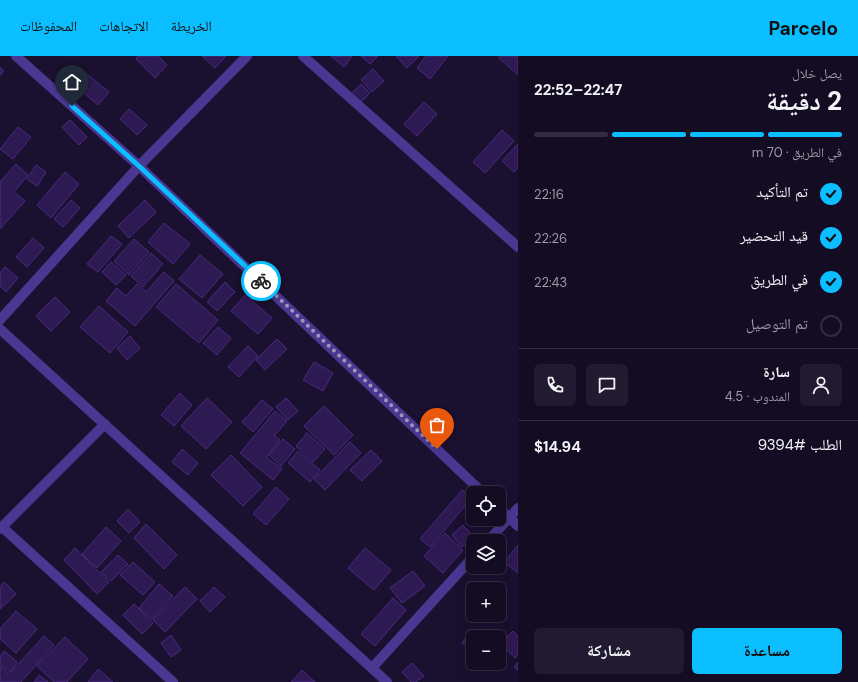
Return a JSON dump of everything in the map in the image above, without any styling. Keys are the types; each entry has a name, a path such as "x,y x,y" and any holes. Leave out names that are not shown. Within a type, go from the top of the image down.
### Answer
{"street":[{"path":"16,56 139,166 476,486"},
{"path":"0,320 139,166 247,56"},
{"path":"303,56 518,247"},
{"path":"0,329 386,682"},
{"path":"105,424 1,528 173,682"},
{"path":"494,534 518,508"},
{"path":"506,515 518,526"},
{"path":"372,668 466,565"}],"building":[{"path":"138,56 158,56 167,65 155,78 136,59"},
{"path":"202,56 226,56 215,68"},
{"path":"331,56 352,56 344,67"},
{"path":"361,56 378,56 370,64"},
{"path":"396,56 419,56 407,68"},
{"path":"426,56 448,56 430,79 417,68"},
{"path":"500,56 518,56 518,75 499,58"},
{"path":"0,67 4,71 0,75"},
{"path":"373,69 384,81 372,92 361,80"},
{"path":"82,70 109,92 98,105 71,82"},
{"path":"361,84 370,93 357,106 348,97"},
{"path":"424,102 437,114 417,136 404,124"},
{"path":"129,109 147,125 137,135 120,119"},
{"path":"70,120 87,137 79,145 62,127"},
{"path":"18,127 31,137 13,159 0,149"},
{"path":"502,130 514,141 485,173 473,162"},
{"path":"518,144 518,168 514,172 502,161"},
{"path":"16,164 28,175 14,192 25,201 0,229 0,182"},
{"path":"36,165 46,172 37,186 27,179"},
{"path":"65,172 79,184 51,218 37,205"},
{"path":"71,200 80,208 63,227 54,219"},
{"path":"145,200 156,212 129,238 118,226"},
{"path":"164,223 190,244 173,264 148,242"},
{"path":"111,236 122,244 98,272 87,264"},
{"path":"33,238 44,248 27,267 16,257"},
{"path":"134,239 149,252 129,275 114,261"},
{"path":"151,253 163,264 143,287 131,276"},
{"path":"200,255 223,274 202,298 179,279"},
{"path":"111,262 126,275 116,285 102,272"},
{"path":"5,267 18,278 6,292 0,286 0,273"},
{"path":"164,272 174,281 135,326 106,301 117,288 126,296 137,284 146,292"},
{"path":"225,282 235,292 217,311 207,302"},
{"path":"176,284 218,320 199,343 156,307"},
{"path":"245,295 272,318 258,334 231,311"},
{"path":"55,297 70,312 51,331 36,316"},
{"path":"99,306 128,332 110,353 80,327"},
{"path":"218,327 231,338 217,355 203,343"},
{"path":"130,336 140,348 127,360 117,348"},
{"path":"277,339 287,349 265,370 256,360"},
{"path":"248,346 258,356 239,377 228,367"},
{"path":"314,362 333,373 323,391 303,380"},
{"path":"180,393 192,405 174,426 161,415"},
{"path":"207,398 232,422 206,449 181,426"},
{"path":"286,398 298,411 288,420 276,407"},
{"path":"262,400 273,409 253,432 242,422"},
{"path":"324,406 353,435 334,455 304,426"},
{"path":"275,411 287,421 274,436 280,440 266,457 282,469 273,480 240,453"},
{"path":"307,433 325,449 313,462 296,446"},
{"path":"283,439 295,449 281,466 269,455"},
{"path":"350,442 361,453 325,490 314,479"},
{"path":"182,449 198,463 188,475 172,462"},
{"path":"371,450 382,461 362,481 350,470"},
{"path":"298,451 320,470 310,482 288,463"},
{"path":"231,455 262,487 243,506 211,475"},
{"path":"276,487 289,499 266,525 253,514"},
{"path":"462,490 466,493 466,505 430,547 420,539"},
{"path":"128,509 140,522 129,533 117,521"},
{"path":"146,524 177,555 164,569 134,538"},
{"path":"463,525 471,534 466,534 466,544 462,547 452,535"},
{"path":"106,527 121,541 97,568 82,554"},
{"path":"445,533 463,550 443,573 424,556"},
{"path":"518,545 518,573 506,564 506,560"},
{"path":"75,548 109,582 97,594 64,560"},
{"path":"365,548 391,570 374,590 348,568"},
{"path":"118,555 128,564 111,581 101,572"},
{"path":"133,562 155,582 143,595 120,575"},
{"path":"413,571 425,586 402,603 390,588"},
{"path":"4,582 16,594 0,609 0,587"},
{"path":"159,584 173,596 152,619 139,608"},
{"path":"185,587 197,599 165,632 153,620"},
{"path":"214,587 225,597 210,612 200,601"},
{"path":"393,598 406,610 375,646 361,634"},
{"path":"134,604 153,623 142,634 123,615"},
{"path":"16,611 37,629 16,653 0,639 0,629"},
{"path":"513,631 518,636 518,655 515,658 506,650 506,638"},
{"path":"171,635 181,650 171,657 161,643"},
{"path":"44,636 54,645 21,682 0,682 0,666 9,674"},
{"path":"65,637 88,659 67,682 54,682 37,666"},
{"path":"466,638 466,646 462,643"},
{"path":"4,651 17,662 10,672 0,664 0,657"},
{"path":"518,662 518,671 514,667"},
{"path":"412,663 424,676 416,682 411,682 402,672"},
{"path":"98,669 113,682 88,682"},
{"path":"302,670 315,682 291,682"},
{"path":"39,675 48,682 34,682"}],"way so far":[{"path":"261,281 437,449"}],"route":[{"path":"72,106 139,166 261,281"}]}
